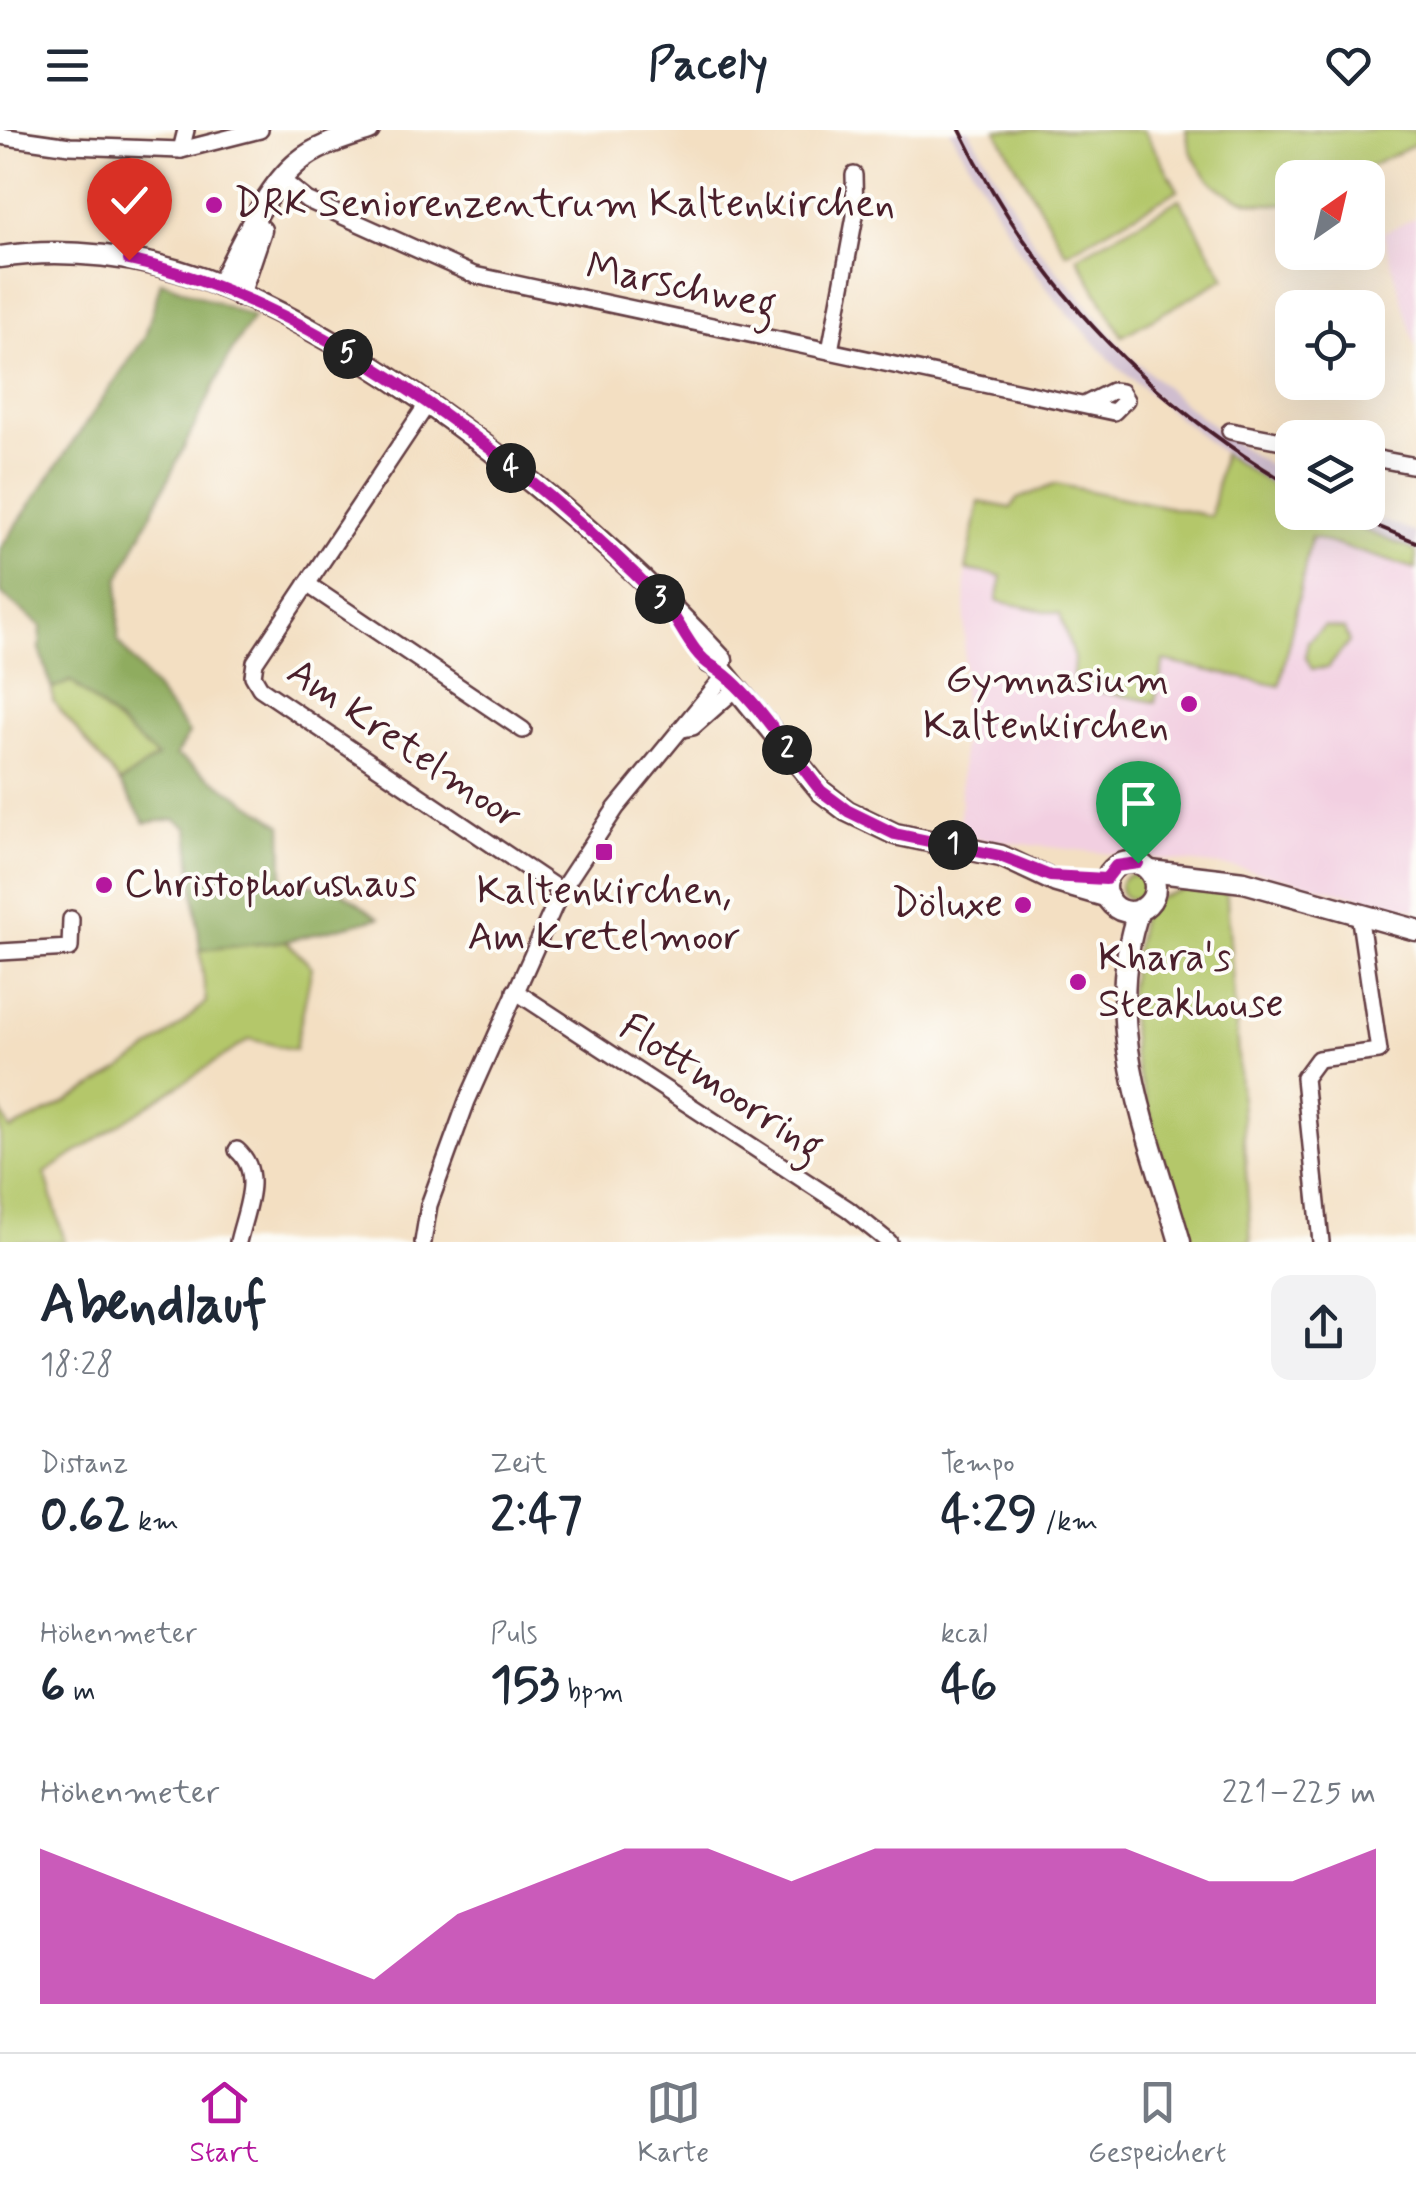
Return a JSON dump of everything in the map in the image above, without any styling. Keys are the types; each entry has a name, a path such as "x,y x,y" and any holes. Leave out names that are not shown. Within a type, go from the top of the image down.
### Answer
{"street":[{"path":"127,130 132,149"},
{"path":"181,150 186,130"},
{"path":"0,136 67,138 132,149 181,150 260,130"},
{"path":"229,290 266,205 282,180 298,162 327,144 369,130"},
{"path":"830,351 855,216 854,175"},
{"name":"Marschweg","path":"282,180 307,200 474,274 1086,404"},
{"path":"0,256 88,254 174,270 229,290 340,349 426,406 563,511 722,660 727,676 821,791 848,811 895,834 1000,856 1119,899 1152,881 1213,875 1416,930"},
{"name":"Am Kretelmoor","path":"426,406 255,662 253,676 260,688 562,891"},
{"path":"1230,431 1275,440"},
{"path":"1385,460 1416,466"},
{"name":"Am Kretelmoor","path":"307,584 523,730"},
{"path":"423,1242 430,1206 466,1101 562,891 616,808 683,728 693,727 727,676"},
{"path":"1152,881 1138,863 1124,862 1119,899 1123,1029 1129,1065 1180,1242"},
{"path":"1321,1242 1304,1078 1318,1059 1378,1052 1359,914"},
{"path":"0,952 70,948 70,919"},
{"name":"Flottmoorring","path":"515,991 848,1209 889,1242"},
{"path":"237,1150 248,1160 253,1176 238,1242"}],"shaded area":[{"path":"950,130 969,130 1034,243 1129,355 1188,407 1275,468 1275,487 1223,454 1117,367 1056,300 1020,251"},
{"path":"1416,217 1416,349 1385,240 1385,232"},
{"name":"Gymnasium Kaltenkirchen","path":"1056,484 1305,535 1416,568 1416,910 1240,868 960,837 966,570 979,502 1011,508 1017,499"},
{"path":"1385,522 1416,533 1416,551 1364,530 1385,530"}],"green space":[{"path":"996,130 1144,130 1178,190 1066,253"},
{"path":"1186,130 1416,130 1416,144 1383,160 1275,160 1273,204 1255,203 1223,190 1209,179 1190,149"},
{"path":"1180,199 1225,278 1122,336 1077,257"},
{"path":"161,281 253,317 230,354 119,579 118,641 189,733 176,755 282,825 283,883 333,886 379,918 286,941 200,950 188,828 175,819 145,823 120,783 157,757 71,681 52,689 40,649 41,626 0,593 0,549 145,337"},
{"path":"1223,454 1275,487 1275,530 1364,530 1416,551 1416,569 1311,537 1280,686 1164,661 1155,702 1072,686 1074,659 1060,614 997,601 1002,576 966,570 979,502 1011,508 1017,499 1056,484 1211,516"},
{"path":"1325,626 1344,629 1349,642 1328,668 1312,669 1305,656 1308,641"},
{"path":"71,681 157,757 120,783 53,701 52,689"},
{"path":"1132,875 1144,887 1132,899 1120,887"},
{"path":"1200,885 1226,885 1251,1242 1186,1242 1133,1055 1129,991 1141,916 1159,897"},
{"path":"286,941 312,967 295,1050 250,1039 45,1173 65,1242 0,1242 0,1108 10,1130 88,1090 161,1041 206,1002 200,950"}],"railway":[{"path":"960,130 1023,238 1099,333 1189,416 1275,475"},
{"path":"1385,529 1416,542"}],"place":[{"name":"DRK Seniorenzentrum Kaltenkirchen","path":"214,205"},
{"name":"Gymnasium Kaltenkirchen","path":"1189,704"},
{"name":"Kaltenkirchen, Am Kretelmoor","path":"604,852"},
{"name":"Christophorushaus","path":"104,885"},
{"name":"Döluxe","path":"1023,905"},
{"name":"Khara's Steakhouse","path":"1078,982"}],"route":[{"path":"129,260 194,276 250,300 340,349 508,465 660,599 712,666 726,674 821,791 848,811 895,834 1000,856 1050,876 1106,879 1124,862 1138,863"}]}
